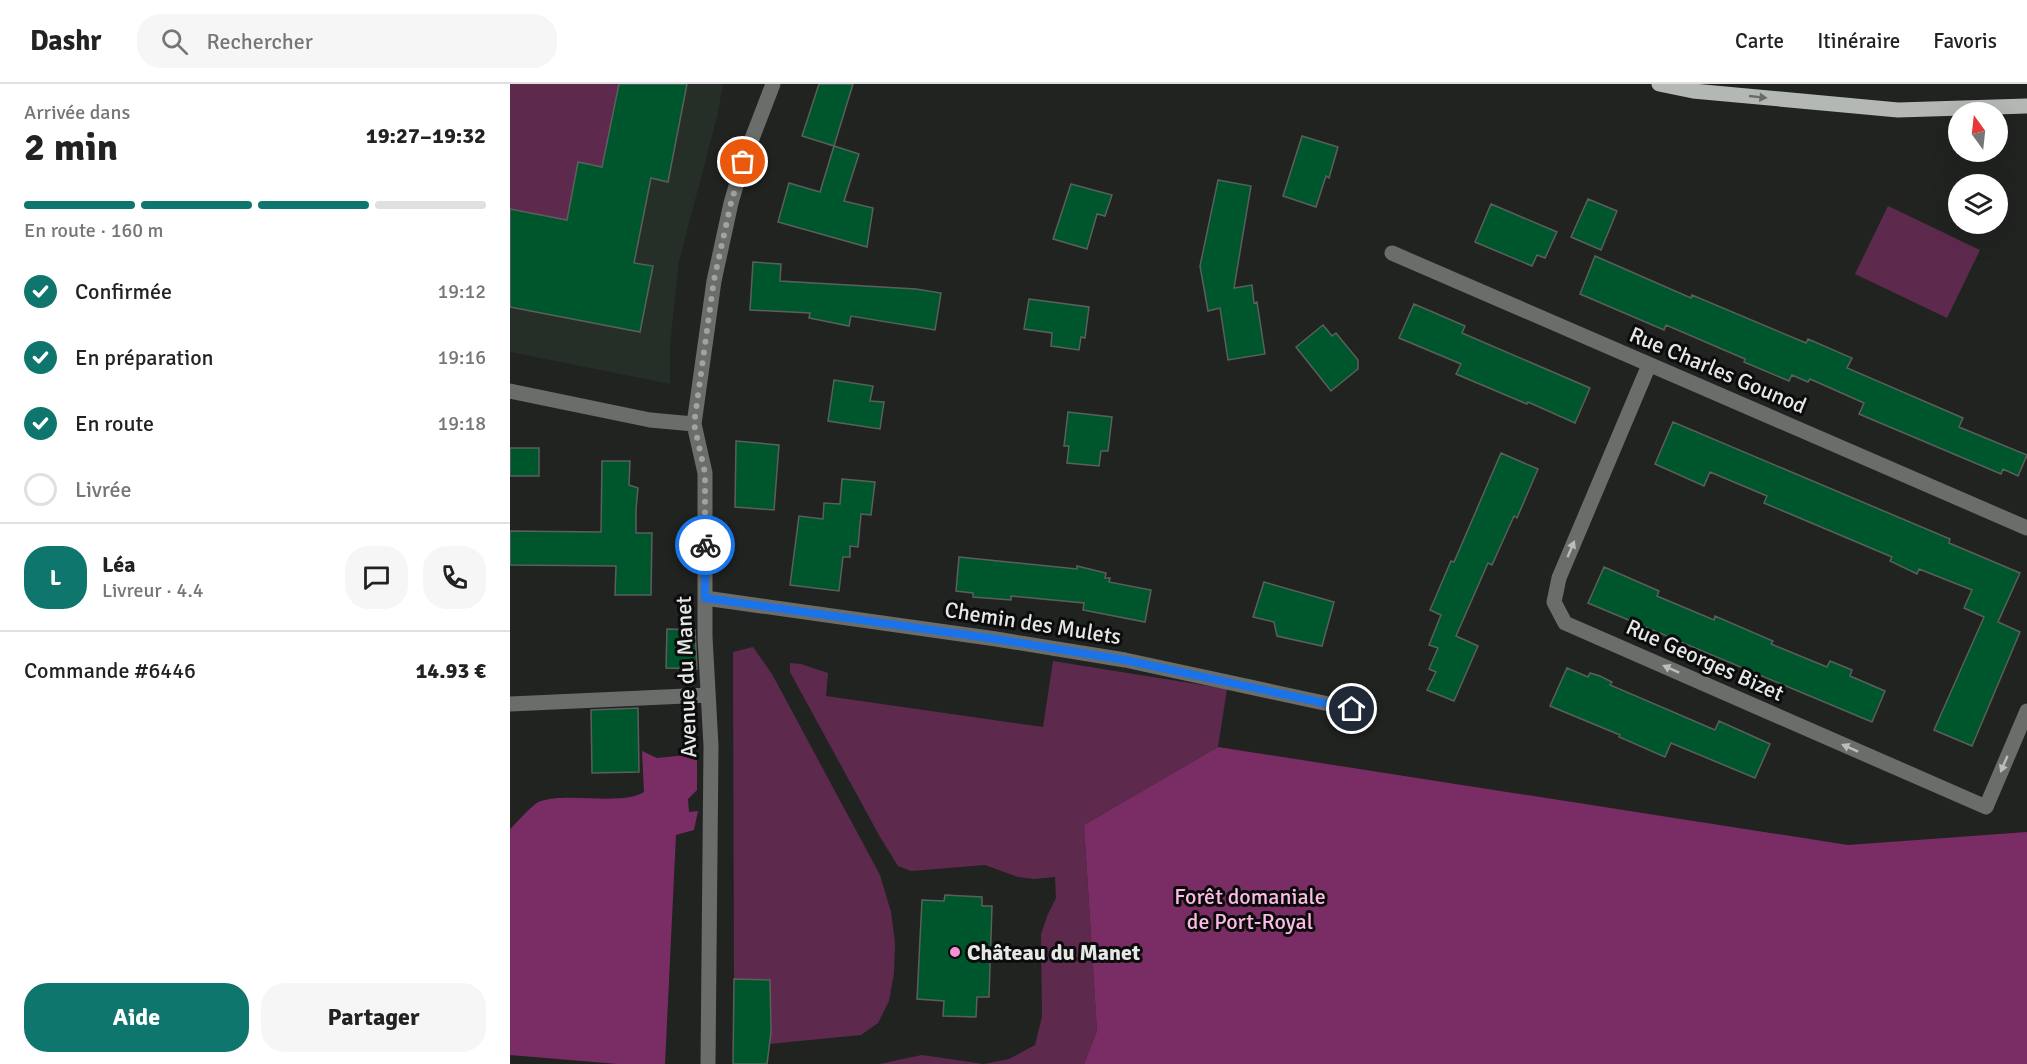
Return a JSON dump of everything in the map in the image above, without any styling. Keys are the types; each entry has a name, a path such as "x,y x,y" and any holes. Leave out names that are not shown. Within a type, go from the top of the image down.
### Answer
{"main road":[{"path":"1659,84 1693,91 1898,110 2027,106"}],"street":[{"name":"Avenue du Manet","path":"708,1064 711,746 705,637 705,473 694,424 714,280 731,203 767,92 773,84"},
{"name":"Rue Charles Gounod","path":"1392,254 2027,528"},
{"name":"Rue Georges Bizet","path":"1649,366 1559,578 1554,602 1565,623 1986,807 2027,711"},
{"path":"510,391 650,420 694,424"},
{"name":"Chemin des Mulets","path":"705,598 996,639 1125,660 1352,709"},
{"path":"510,704 708,695"}],"shaded area":[{"path":"510,84 723,84 717,117 679,261 670,345 670,384 510,352"},
{"path":"510,84 619,84 602,167 577,165 567,220 510,209"},
{"path":"1888,206 1980,250 1947,318 1855,274"},
{"path":"753,647 772,674 880,875 891,912 895,942 894,973 889,1001 878,1023 861,1035 769,1044 770,980 734,979 733,652"},
{"path":"1053,661 1227,689 1218,747 1084,825 1097,1031 1084,1064 984,1064 1009,1059 1035,1045 1042,1017 1041,934 1056,898 1055,877 1034,879 1018,877 985,865 911,871 898,866 790,672 790,663 801,664 828,673 826,696 1043,727"},
{"path":"922,1055 984,1064 879,1064"}],"green space":[{"name":"Forêt domaniale de Port-Royal","path":"1218,747 1848,845 2027,832 2027,1064 1084,1064 1097,1031 1084,825"},
{"path":"642,751 657,758 697,754 697,790 688,799 689,812 698,811 694,830 676,835 665,1064 617,1064 510,1055 510,829 541,801 566,798 623,798 644,792"}],"building":[{"path":"619,84 687,84 668,182 651,178 634,263 653,266 640,332 510,307 510,209 567,220 578,162 602,167"},
{"path":"819,84 853,84 834,146 802,136"},
{"path":"1302,136 1338,147 1329,178 1326,176 1316,207 1283,196"},
{"path":"834,146 859,154 844,201 873,208 867,247 778,222 789,183 820,192"},
{"path":"1218,180 1251,186 1234,288 1252,285 1265,354 1228,360 1220,308 1208,311 1200,266"},
{"path":"1071,184 1112,195 1105,216 1097,214 1087,249 1053,239"},
{"path":"1588,199 1617,211 1601,250 1571,237"},
{"path":"1491,204 1557,232 1545,258 1537,255 1532,266 1475,242"},
{"path":"1595,256 1691,298 1692,295 1806,343 1808,339 1852,358 1847,368 1963,418 1959,427 2027,455 2018,476 2003,469 2001,474 1859,414 1864,403 1810,379 1808,382 1792,375 1789,381 1666,325 1664,330 1580,294"},
{"path":"753,262 781,264 780,281 916,289 941,293 935,330 851,316 849,326 809,318 810,313 750,310"},
{"path":"1029,299 1089,307 1085,338 1081,337 1079,350 1051,346 1052,333 1024,329"},
{"path":"1414,304 1465,326 1462,333 1590,388 1575,423 1456,374 1461,364 1399,338"},
{"path":"1323,325 1332,336 1336,333 1358,360 1358,369 1331,391 1296,347"},
{"path":"834,380 873,386 870,401 884,402 880,429 828,421"},
{"path":"1068,412 1112,417 1108,451 1101,451 1099,466 1067,463 1069,446 1064,446"},
{"path":"1673,422 1950,539 1949,543 2020,573 1998,622 2020,632 1972,746 1934,730 1984,617 1964,608 1972,590 1919,569 1917,574 1890,561 1892,557 1764,503 1767,496 1710,472 1704,486 1655,464"},
{"path":"736,441 779,445 774,510 735,507"},
{"path":"510,448 539,448 539,476 510,476"},
{"path":"1501,453 1538,469 1517,518 1514,516 1492,565 1488,563 1456,636 1478,646 1454,701 1427,690 1436,672 1429,669 1438,648 1429,645 1441,615 1430,610 1451,561 1454,562"},
{"path":"602,461 630,461 629,485 638,488 636,533 652,533 651,595 615,595 616,566 510,565 510,531 601,532"},
{"path":"842,479 875,482 871,515 861,514 858,547 850,546 850,557 843,557 839,591 790,585 799,516 823,519 824,503 840,504"},
{"path":"959,557 1077,569 1077,566 1106,573 1105,578 1110,578 1109,582 1151,590 1145,622 1083,610 1084,603 1011,596 1011,600 973,597 973,593 956,591"},
{"path":"1604,567 1659,591 1657,596 1714,620 1715,616 1773,641 1771,644 1827,667 1830,661 1852,670 1850,676 1885,691 1872,722 1588,603"},
{"path":"1264,582 1334,602 1322,646 1277,636 1274,622 1253,617"},
{"path":"667,629 695,630 697,669 666,668"},
{"path":"1567,668 1588,677 1590,673 1600,676 1612,682 1610,685 1715,730 1719,721 1770,744 1755,778 1671,743 1665,757 1619,737 1620,735 1550,706"},
{"path":"638,708 639,772 592,773 591,710"},
{"name":"Château du Manet","path":"945,895 982,897 982,906 992,906 989,997 977,997 976,1017 943,1016 944,1001 917,999 922,900 944,901"},
{"path":"734,979 770,980 771,1032 767,1064 733,1064"}],"way so far":[{"path":"705,545 705,473 694,424 714,280 731,203 743,162"}],"place":[{"name":"Château du Manet","path":"955,952"}],"route":[{"path":"705,545 705,598 996,639 1125,660 1352,709"}]}
